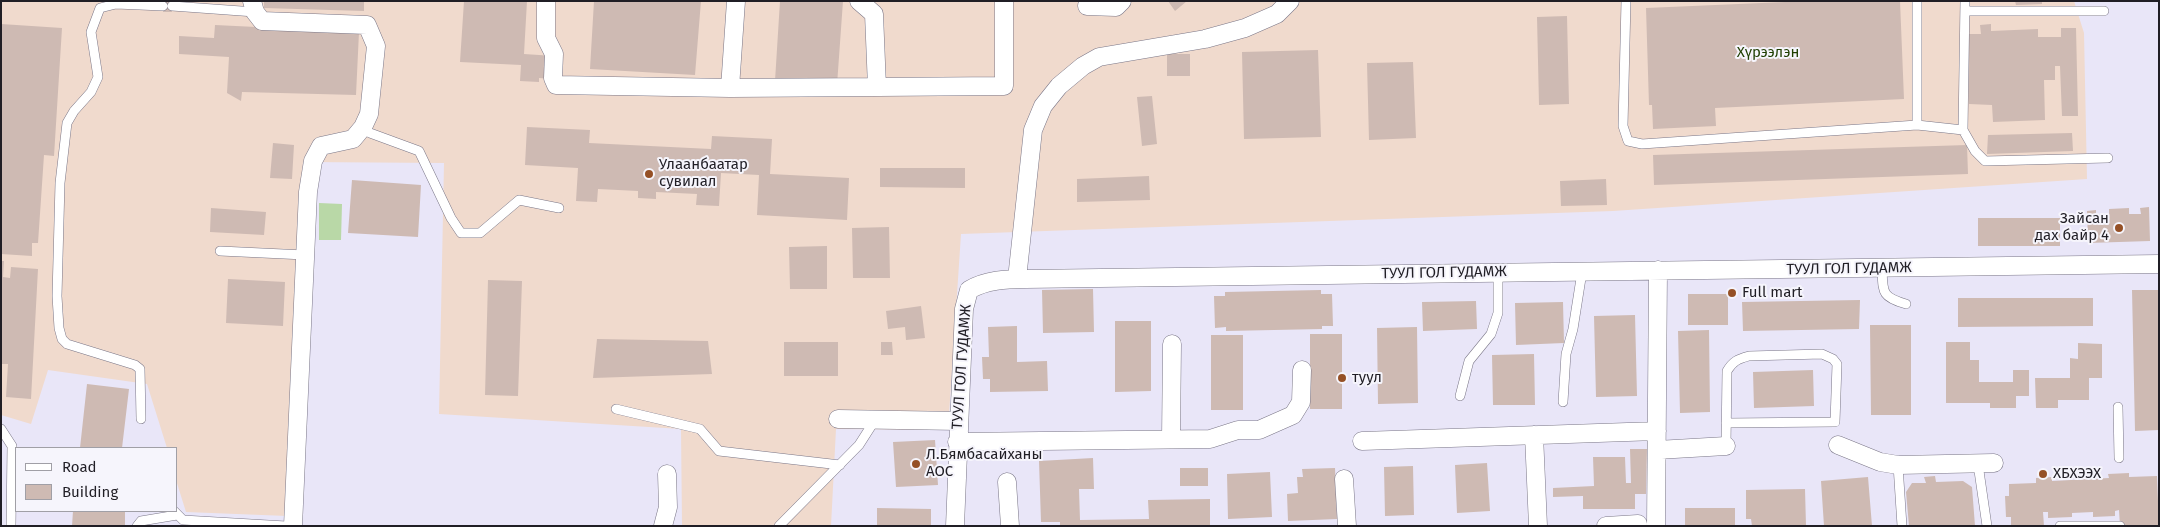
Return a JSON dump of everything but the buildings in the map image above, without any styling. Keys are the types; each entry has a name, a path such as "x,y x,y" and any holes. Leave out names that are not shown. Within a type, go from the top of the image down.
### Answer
{"street":[{"path":"546,1 546,38 554,54 553,78 556,85 730,88 1004,86 1004,1"},
{"path":"730,88 736,1"},
{"path":"859,1 874,14 877,87"},
{"path":"1087,6 1116,7 1122,1"},
{"path":"1017,279 1033,130 1043,106 1059,86 1083,66 1099,57 1205,39 1245,28 1277,14 1290,1"},
{"path":"254,7 262,21 367,25 376,46 369,114 363,127 353,139 321,146 313,161 308,192 293,526"},
{"name":"ТУУЛ ГОЛ ГУДАМЖ","path":"955,526 964,309 968,290 979,284 1017,279 2159,264"},
{"path":"1656,526 1658,270"},
{"path":"1171,439 1172,344"},
{"path":"957,442 1210,439 1238,430 1259,430 1294,415 1301,402 1302,370"},
{"path":"838,419 959,421"},
{"path":"1362,441 1657,431"},
{"path":"1534,435 1538,526"},
{"path":"1838,444 1880,462 1898,465 1986,463"},
{"path":"1657,450 1726,446"},
{"path":"663,526 668,507 667,474"},
{"path":"1344,479 1347,526"},
{"path":"1007,482 1010,526"},
{"path":"1606,526 1638,524"}],"lane":[{"path":"1626,1 1623,126 1628,141 1642,144 1917,125 1963,130"},
{"path":"1917,1 1917,125"},
{"path":"1965,1 1963,130 1975,150 1985,161 2108,158"},
{"path":"141,419 140,369 135,364 67,344 62,339 59,328 57,296 60,184 68,123 74,111 91,92 98,77 92,32 100,8 116,4 254,7"},
{"path":"1965,11 2104,11"},
{"path":"363,127 370,133 419,151 451,218 461,233 480,233 519,200 559,208"},
{"path":"220,251 305,254"},
{"path":"1882,268 1883,290 1888,298 1906,304"},
{"path":"1563,402 1566,354 1573,329 1582,272"},
{"path":"1460,396 1469,361 1491,334 1498,313 1498,273"},
{"path":"1726,423 1835,422 1838,364 1834,359 1822,354 1749,356 1738,359 1731,364 1728,371 1726,423 1726,446"},
{"path":"2118,407 2119,458"},
{"path":"616,409 700,429 719,451 840,464"},
{"path":"779,526 859,445 875,419"},
{"path":"1,429 12,446 11,526"},
{"path":"1986,463 1987,526"},
{"path":"1898,465 1902,526"},
{"path":"137,526 141,521 175,513 183,520 286,526"},
{"path":"2060,526 2120,526"}],"shaded area":[{"path":"1,1 2074,1 2084,33 2087,179 1613,211 961,234 948,430 836,429 831,526 682,526 681,429 439,414 444,163 303,162 287,516 186,512 178,486 178,447 167,447 147,384 48,370 31,424 1,415"}],"green space":[{"path":"319,203 342,204 341,240 319,240"}],"place":[{"name":"Улаанбаатар сувилал","path":"649,174"},
{"name":"Зайсан дах байр 4","path":"2119,228"},
{"name":"Full mart","path":"1732,293"},
{"name":"туул","path":"1342,378"},
{"name":"Л.Бямбасайханы АОС","path":"916,464"},
{"name":"ХБХЭЭХ","path":"2043,474"}],"park label":[{"name":"Хүрээлэн","path":"1768,53"}]}
